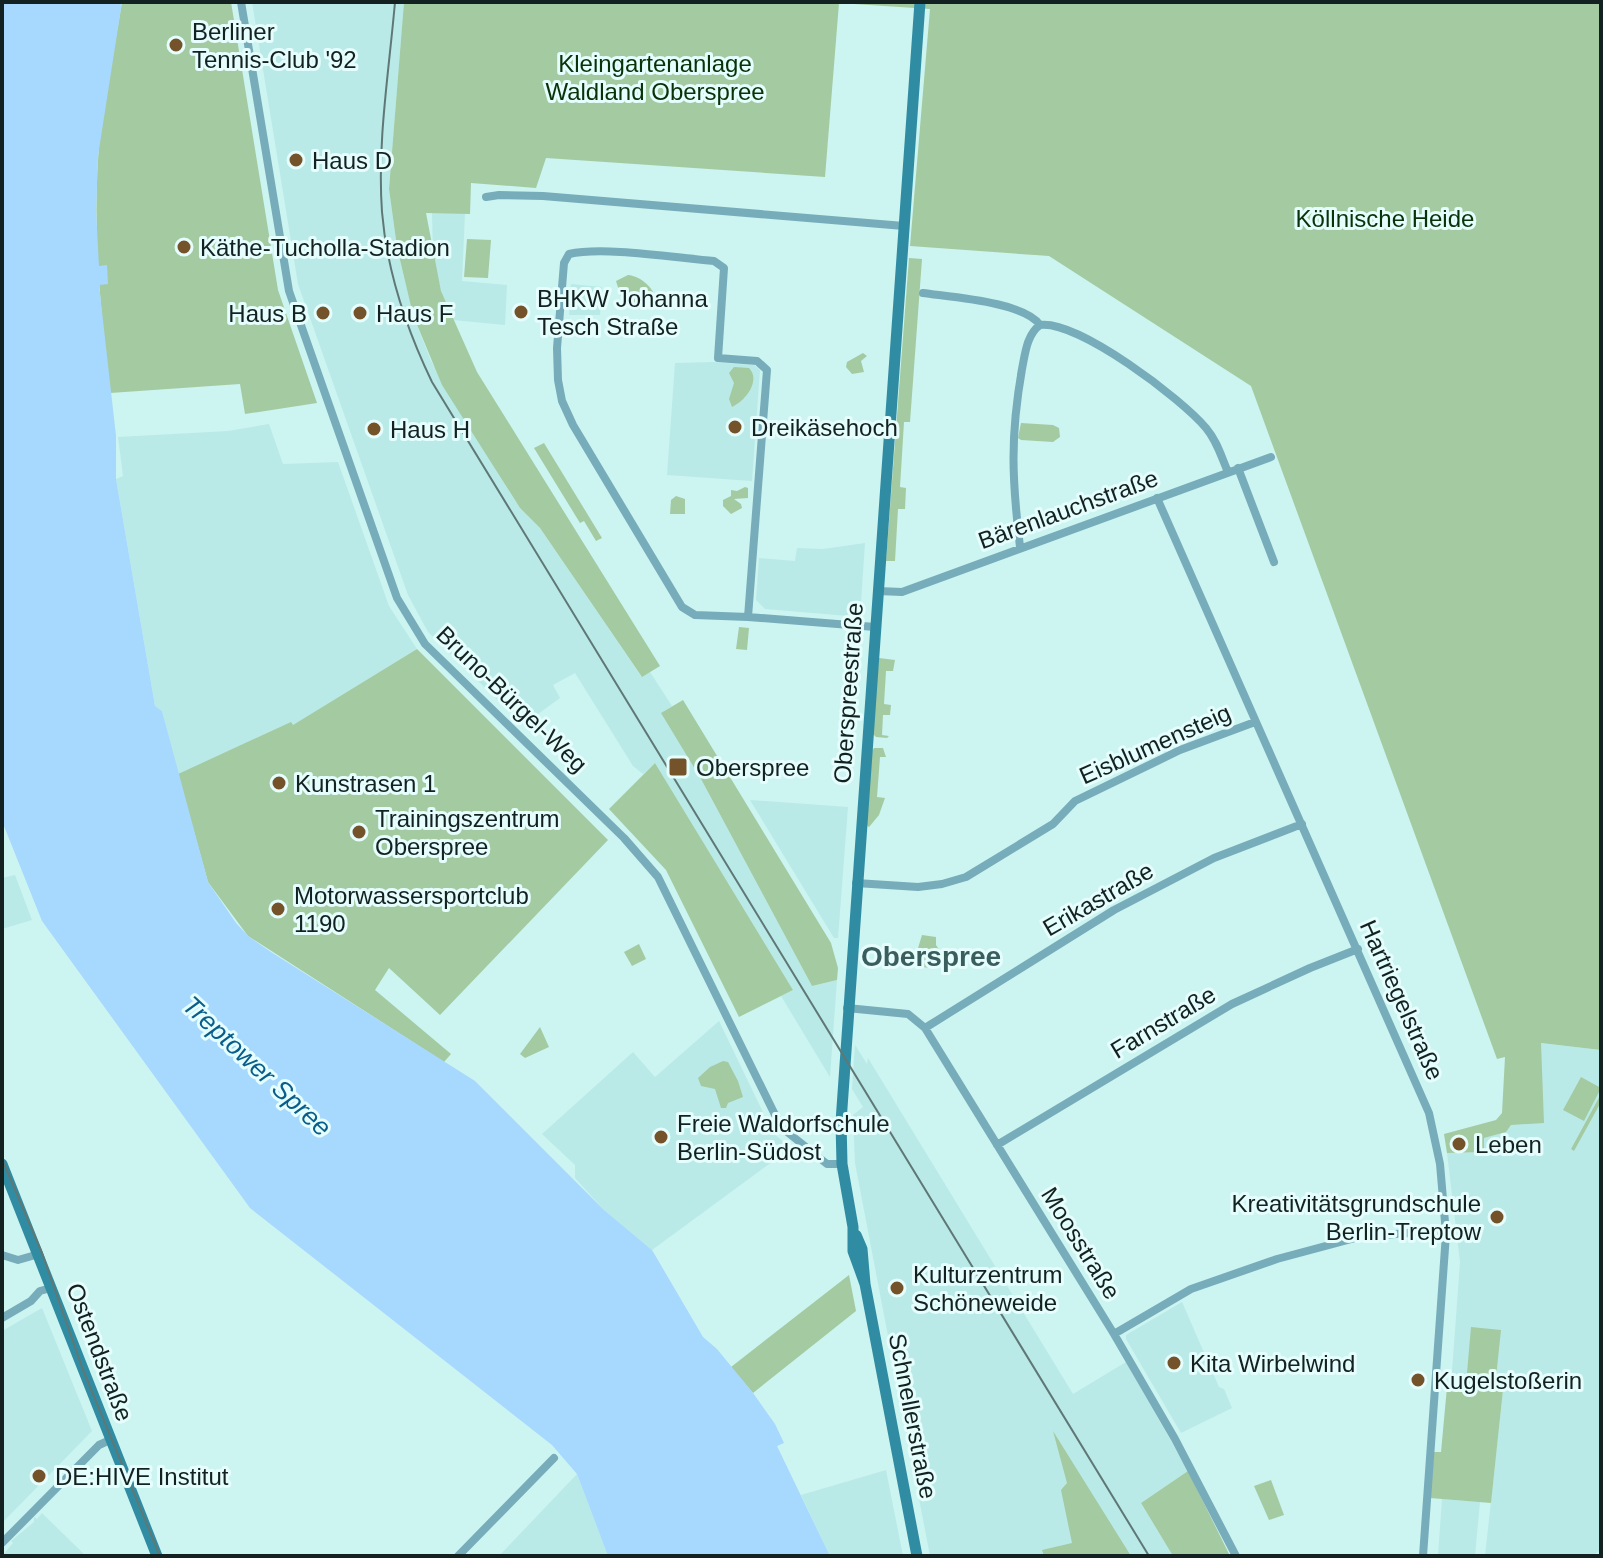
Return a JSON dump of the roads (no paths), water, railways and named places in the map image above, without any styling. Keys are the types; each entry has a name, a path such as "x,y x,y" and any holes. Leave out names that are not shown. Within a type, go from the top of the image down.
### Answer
{"main road":[{"name":"Oberspreestraße","path":"842,1164 847,1008 920,2"},
{"name":"Ostendstraße","path":"2,1164 157,1556"},
{"name":"Schnellerstraße","path":"842,1164 853,1227 862,1249 865,1284 917,1556"}],"street":[{"name":"Bruno-Bürgel-Weg","path":"241,2 289,291 405,615 425,644 624,838 658,877 781,1127 827,1164 842,1164"},
{"path":"486,197 543,196 904,226"},
{"path":"748,617 767,370 757,361 718,358 724,268 714,261 607,253 569,254 564,263 557,348 558,380 569,417 682,607 695,615 875,627"},
{"path":"923,293 1003,306 1032,316 1040,325"},
{"path":"1020,547 1012,482 1014,417 1025,353 1032,332 1040,325 1046,324 1098,346 1157,384 1206,428 1228,472"},
{"name":"Bärenlauchstraße","path":"878,591 902,592 1271,457"},
{"path":"1238,468 1274,562"},
{"name":"Hartriegelstraße","path":"1157,498 1429,1113 1440,1164 1446,1234 1423,1556"},
{"name":"Eisblumensteig","path":"856,883 918,887 966,877 1053,824 1075,801 1180,750 1255,722"},
{"name":"Erikastraße","path":"925,1028 1114,910 1214,858 1302,824"},
{"name":"Farnstraße","path":"997,1145 1232,1004 1358,949"},
{"path":"847,1008 908,1014 925,1028"},
{"name":"Moosstraße","path":"925,1028 1114,1334 1175,1439 1236,1556"},
{"path":"1114,1334 1191,1289 1277,1259 1359,1237 1446,1234"},
{"path":"2,1255 18,1260 40,1254"},
{"path":"2,1318 31,1301 40,1291 51,1288"},
{"path":"2,1543 99,1445 110,1440"},
{"path":"458,1556 554,1458"}],"water":[{"name":"Treptower Spree","path":"2,2 122,2 98,156 96,211 99,266 107,265 108,284 99,285 116,436 116,479 155,706 162,711 208,882 248,936 475,1081 604,1210 652,1250 703,1337 717,1349 775,1424 784,1443 777,1446 830,1556 608,1556 577,1474 552,1445 250,1208 42,921 2,821"}],"tram line":[{"path":"395,2 382,133 382,212 388,256 399,299 432,382 1149,1556"},
{"path":"2,1159 42,1253 83,1370 160,1556"}],"place":[{"name":"Berliner Tennis-Club '92","path":"176,45"},
{"name":"Haus D","path":"296,160"},
{"name":"Käthe-Tucholla-Stadion","path":"184,247"},
{"name":"BHKW Johanna Tesch Straße","path":"521,312"},
{"name":"Haus B","path":"323,313"},
{"name":"Haus F","path":"360,313"},
{"name":"Dreikäsehoch","path":"735,427"},
{"name":"Haus H","path":"374,429"},
{"name":"Oberspree","path":"678,767"},
{"name":"Kunstrasen 1","path":"279,783"},
{"name":"Trainingszentrum Oberspree","path":"359,832"},
{"name":"Motorwassersportclub 1190","path":"278,909"},
{"name":"Freie Waldorfschule Berlin-Südost","path":"661,1137"},
{"name":"Leben","path":"1459,1144"},
{"name":"Kreativitätsgrundschule Berlin-Treptow","path":"1497,1217"},
{"name":"Kulturzentrum Schöneweide","path":"897,1288"},
{"name":"Kita Wirbelwind","path":"1174,1363"},
{"name":"Kugelstoßerin","path":"1418,1380"},
{"name":"DE:HIVE Institut","path":"39,1476"}],"district":[{"name":"Oberspree","path":"931,956"}],"park label":[{"name":"Kleingartenanlage Waldland Oberspree","path":"655,77"},
{"name":"Köllnische Heide","path":"1385,218"}]}
